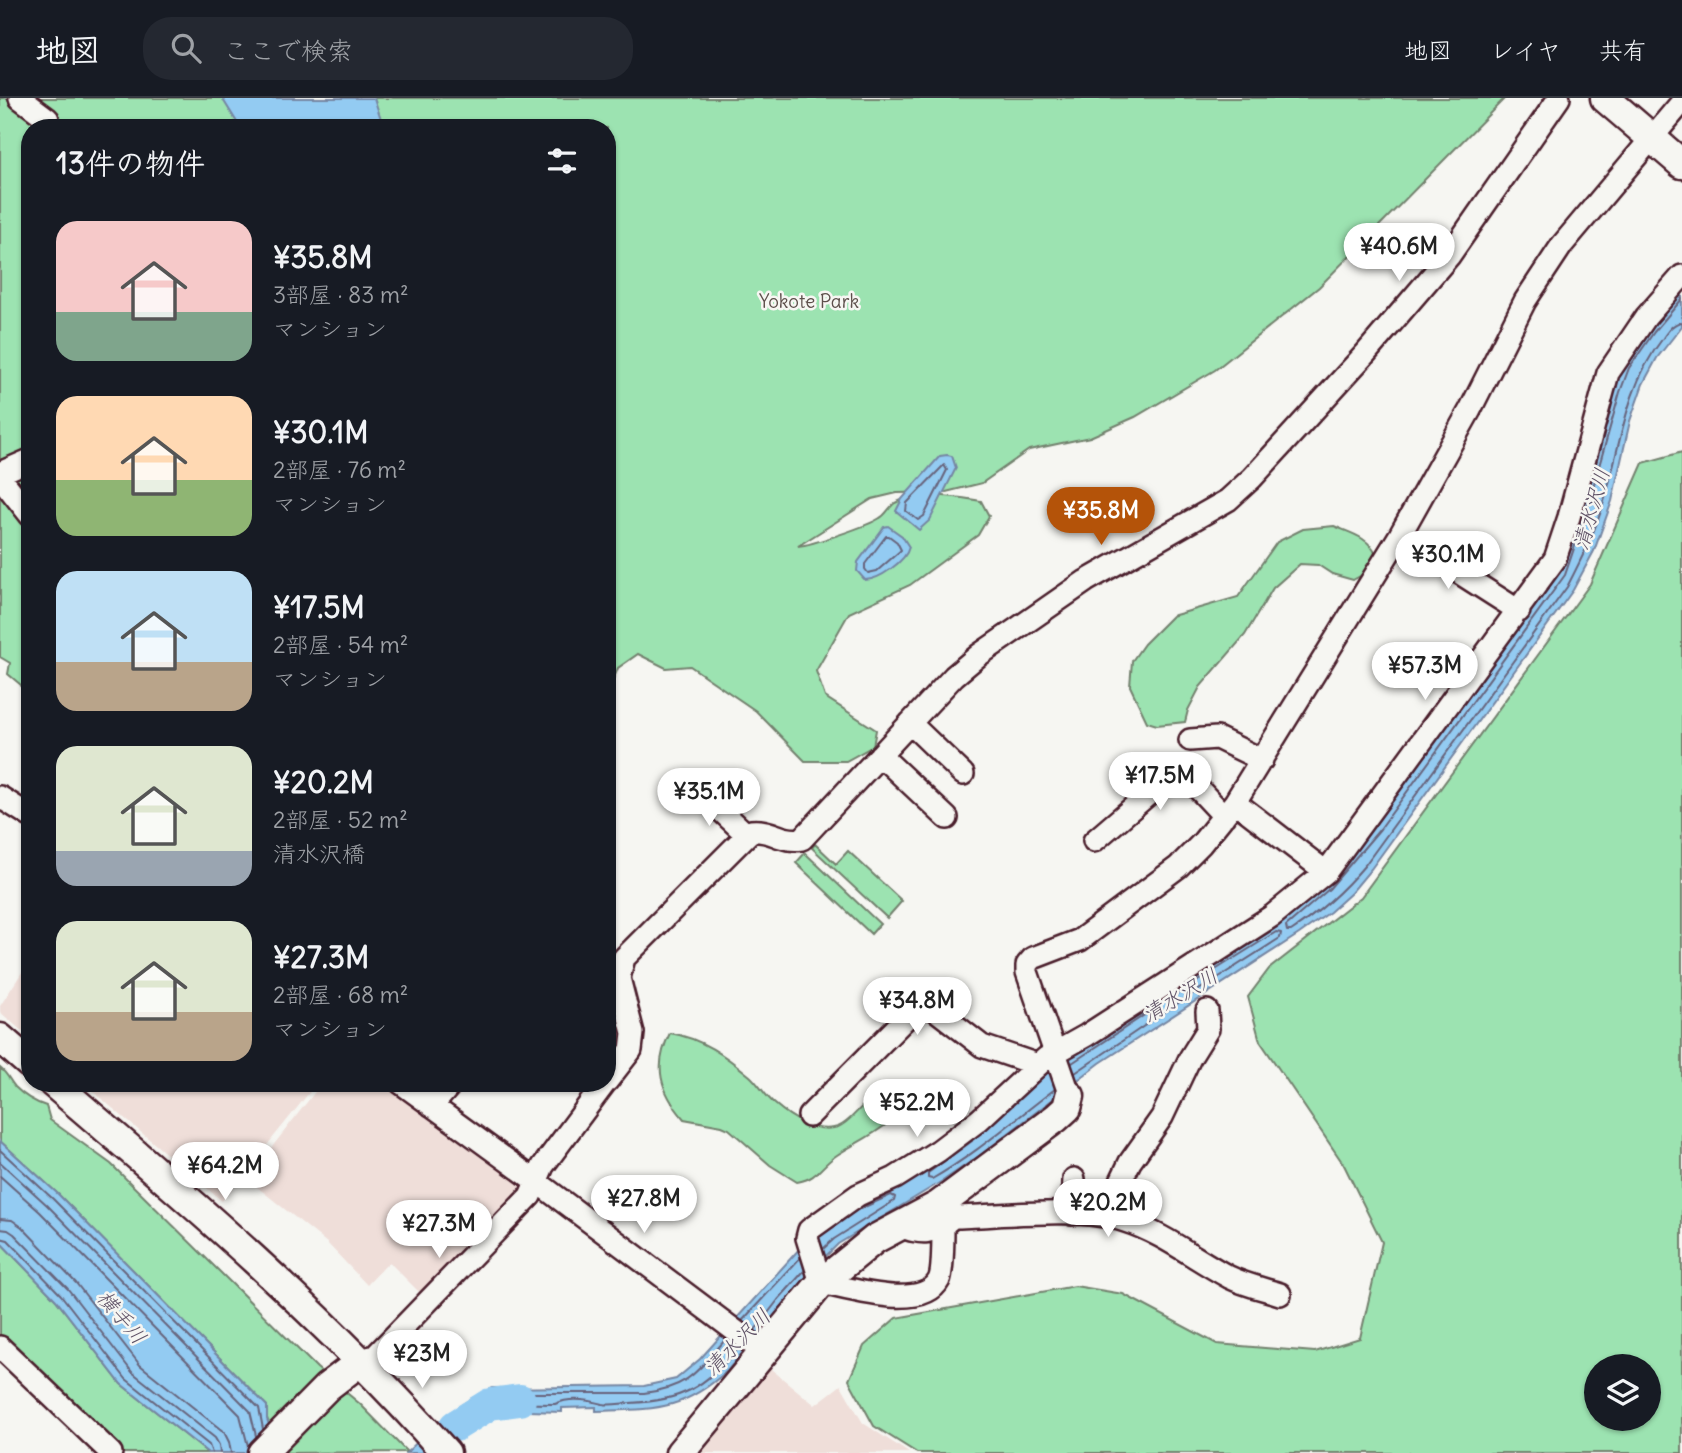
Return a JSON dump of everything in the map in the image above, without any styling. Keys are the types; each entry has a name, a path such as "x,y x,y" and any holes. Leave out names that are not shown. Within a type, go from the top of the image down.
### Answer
{"street":[{"path":"20,98 48,119"},
{"path":"616,1069 631,1050 633,1033 619,978 624,958 751,831 764,830 787,841 802,839 954,676 979,655 1086,581 1228,500 1252,478 1366,353 1449,256 1559,98"},
{"path":"1605,98 1682,164"},
{"path":"680,1453 759,1348 819,1278 875,1239 939,1205 1067,1108 1070,1097 1051,1059 1027,965 1033,958 1080,940 1178,867 1229,809 1400,535 1470,410 1525,301 1562,245 1682,102"},
{"path":"819,1278 804,1236 858,1195 895,1178 938,1151 1051,1059 1272,916 1326,872 1555,559 1608,373 1646,317 1682,276"},
{"path":"21,464 0,475 21,503"},
{"path":"1400,535 1519,611"},
{"path":"910,723 963,774"},
{"path":"1190,740 1217,738 1262,760"},
{"path":"880,755 947,818"},
{"path":"1094,841 1180,768 1229,809 1326,872"},
{"path":"700,792 747,835"},
{"path":"0,797 21,811"},
{"path":"809,1116 913,1011 929,1005 982,1046 1051,1059"},
{"path":"1104,1216 1130,1162 1162,1117 1190,1058 1208,1029 1207,1011"},
{"path":"0,1038 21,1056"},
{"path":"63,1092 302,1302 446,1453"},
{"path":"413,1092 759,1348"},
{"path":"432,1106 444,1092"},
{"path":"262,1453 327,1387 361,1361 376,1355 530,1196 543,1166 598,1092"},
{"path":"1072,1214 1074,1179"},
{"path":"898,1226 922,1234 943,1226 953,1217 1072,1214 1104,1216 1136,1226 1194,1254 1230,1278 1280,1294"},
{"path":"819,1278 893,1297 918,1295 930,1289 939,1279 943,1226"},
{"path":"0,1347 111,1453"}],"shaded area":[{"path":"21,974 21,1030 0,1012 0,1006"},
{"path":"94,1092 310,1092 222,1201"},
{"path":"315,1092 398,1092 527,1185 421,1294 389,1262 367,1285 327,1243 247,1179"},
{"path":"766,1365 815,1405 841,1385 863,1423 909,1453 693,1453"}],"green space":[{"name":"Yokote Park","path":"0,98 1505,98 1319,287 1215,370 1135,417 1090,437 1029,450 982,483 946,492 897,493 872,499 798,546 864,526 882,517 895,503 915,497 938,496 981,501 989,516 978,535 910,585 849,613 816,671 825,697 876,730 873,746 846,761 805,761 756,711 690,666 666,668 638,654 618,668 616,673 616,119 21,119 21,685 8,674 10,663 0,657"},
{"path":"1682,452 1682,1453 917,1453 874,1426 849,1380 864,1346 896,1318 1075,1286 1123,1294 1217,1344 1315,1352 1360,1338 1382,1242 1344,1165 1260,1041 1248,997 1269,969 1361,897 1590,584 1643,463"},
{"path":"1334,526 1358,536 1373,549 1376,555 1369,571 1353,580 1332,574 1318,565 1300,564 1273,588 1245,635 1200,687 1185,722 1157,725 1147,722 1130,686 1132,661 1144,644 1172,616 1238,597 1277,542 1303,529"},
{"path":"815,844 836,864 848,851 902,901 887,918 812,848"},
{"path":"805,853 880,924 871,934 796,863"},
{"path":"670,1033 692,1039 722,1055 750,1076 775,1104 804,1123 821,1128 838,1127 866,1103 882,1108 888,1123 831,1159 815,1175 797,1182 770,1165 729,1129 684,1119 669,1098 662,1078 662,1056"},
{"path":"0,1068 22,1093 46,1106 50,1120 111,1164 317,1368 360,1404 407,1452 279,1453 267,1418 267,1406 58,1194 0,1141"},
{"path":"0,1242 56,1300 121,1384 208,1453 120,1453 0,1336"}],"water":[{"path":"222,98 374,98 381,119 235,119"},
{"path":"1682,288 1682,326 1657,358 1643,384 1630,421 1612,501 1594,551 1573,590 1351,893 1299,934 1100,1063 944,1180 838,1244 727,1371 695,1394 666,1406 635,1410 596,1411 596,1407 562,1408 562,1412 481,1412 477,1405 457,1420 425,1453 406,1453 457,1408 492,1388 644,1386 676,1379 700,1359 801,1247 1343,865 1457,712 1538,597 1623,365 1648,327"},
{"path":"940,456 952,456 956,468 930,520 919,530 896,511 902,499"},
{"path":"888,526 902,536 909,547 907,552 891,569 865,580 857,571 858,562 884,527"},
{"name":"横手川","path":"0,1141 58,1194 267,1406 267,1419 279,1453 208,1453 121,1384 56,1300 0,1242"}],"waterway":[{"name":"清水沢川","path":"455,1426 490,1404 520,1400"}]}
